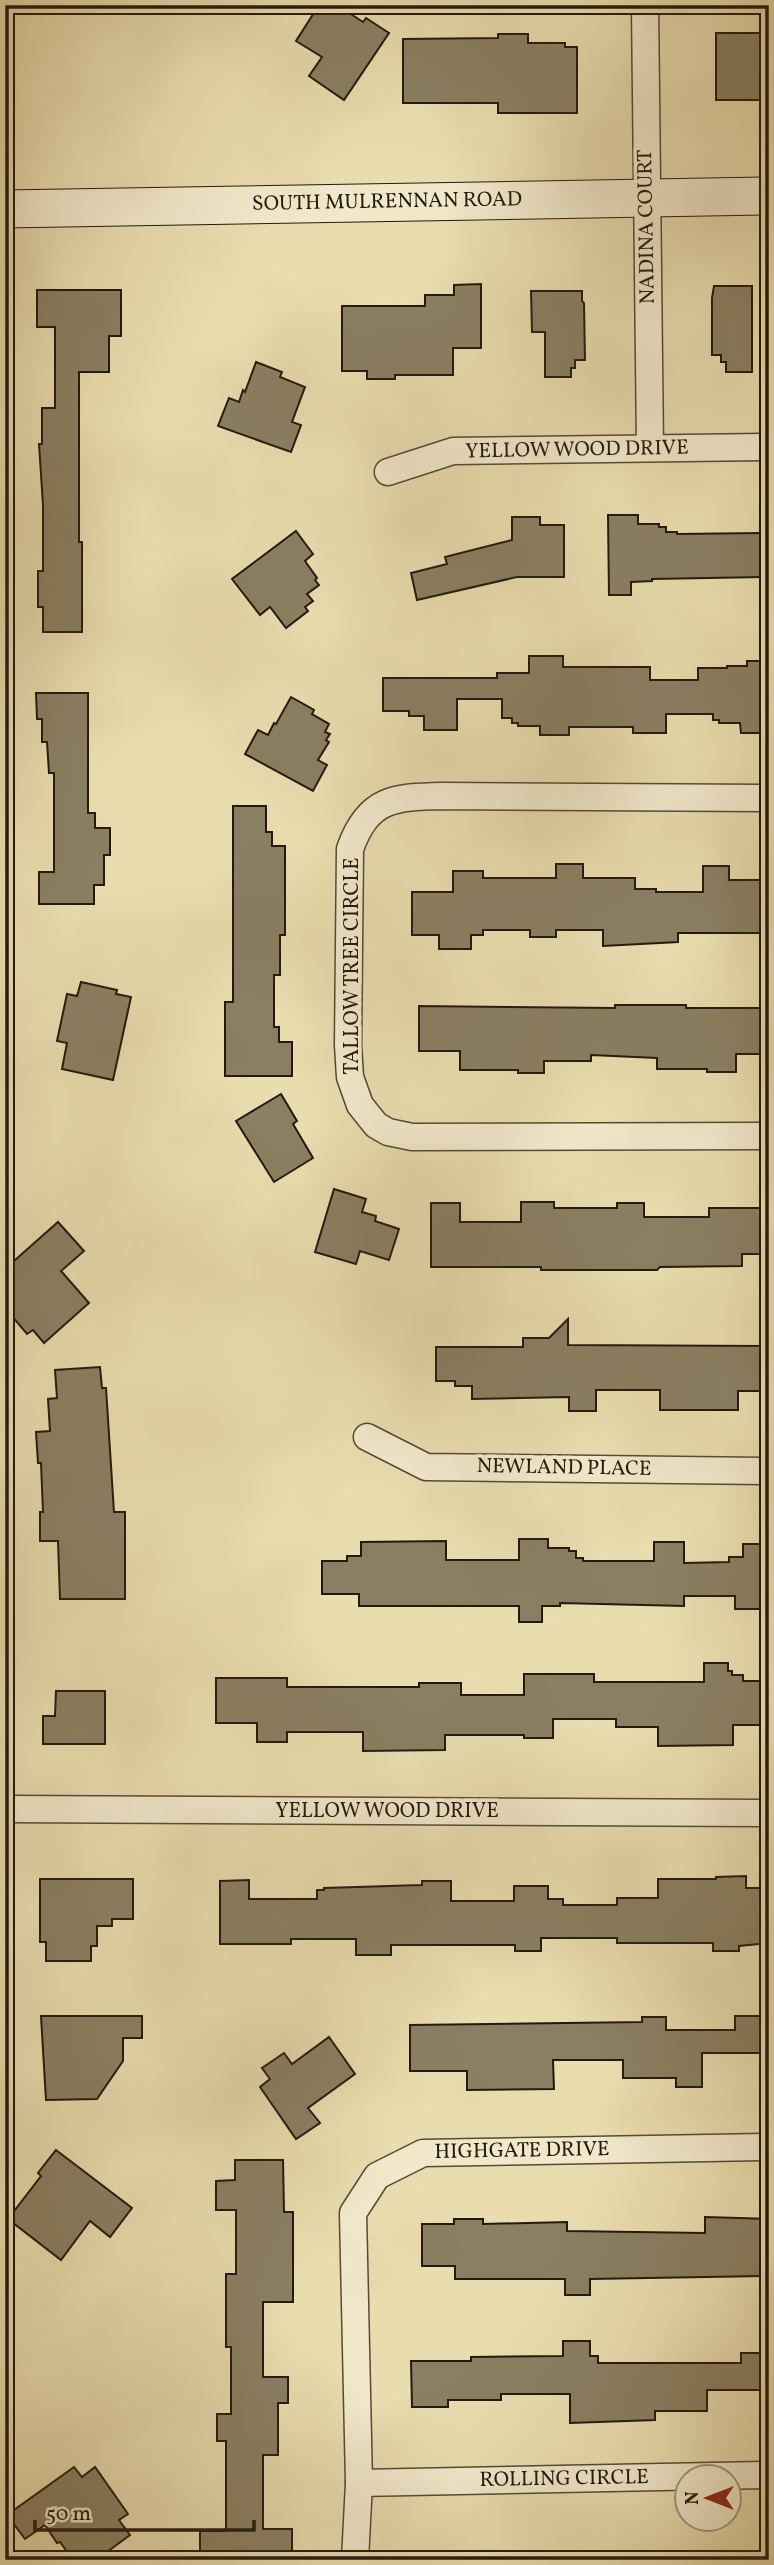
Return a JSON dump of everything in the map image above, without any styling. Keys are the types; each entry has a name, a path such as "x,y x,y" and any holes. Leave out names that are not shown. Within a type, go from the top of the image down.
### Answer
{"street":[{"name":"NADINA COURT","path":"645,5 650,448"},
{"name":"SOUTH MULRENNAN ROAD","path":"5,209 769,196"},
{"name":"YELLOW WOOD DRIVE","path":"388,472 453,452 769,447"},
{"name":"TALLOW TREE CIRCLE","path":"769,798 443,796 389,800 366,820 356,833 350,849 348,1045 354,1091 366,1116 388,1132 412,1137 769,1136"},
{"name":"NEWLAND PLACE","path":"366,1437 426,1467 769,1471"},
{"name":"YELLOW WOOD DRIVE","path":"5,1810 769,1813"},
{"name":"HIGHGATE DRIVE","path":"355,2560 359,2483 354,2213 377,2176 423,2153 769,2147"},
{"name":"ROLLING CIRCLE","path":"359,2483 769,2475"}],"building":[{"path":"319,5 337,5 363,22 366,18 389,33 344,100 309,76 322,57 296,41"},
{"path":"716,33 767,33 769,100 716,100"},
{"path":"498,34 528,34 528,43 565,43 565,47 577,47 577,113 498,113 498,103 403,103 403,39 498,38"},
{"path":"481,284 481,348 453,348 453,375 395,375 395,379 367,379 367,371 342,371 342,306 425,306 425,295 454,295 454,285"},
{"path":"714,286 752,286 752,372 726,372 726,362 721,362 721,355 712,355"},
{"path":"37,290 121,290 121,336 109,336 109,372 79,372 82,632 43,632 43,607 38,607 38,571 43,571 39,444 42,444 42,408 55,408 55,327 37,327"},
{"path":"531,291 582,291 585,360 575,360 571,377 545,377 545,332 532,332"},
{"path":"256,362 282,372 280,377 305,387 292,422 301,425 291,452 218,426 229,398 239,402 243,390 245,392"},
{"path":"608,515 638,515 638,524 659,524 659,527 666,527 666,532 677,534 769,533 769,577 652,579 631,582 631,595 609,595"},
{"path":"512,517 540,517 540,525 564,525 564,577 517,577 417,600 411,573 447,564 445,557 512,540"},
{"path":"296,531 313,554 305,561 319,585 307,594 313,601 305,607 308,611 286,628 270,607 260,615 232,579"},
{"path":"529,656 563,656 563,667 650,667 650,680 698,680 698,668 727,668 747,666 747,661 769,661 769,733 741,733 740,723 719,723 719,720 713,720 713,714 666,714 666,733 633,733 633,727 569,727 569,735 540,735 540,726 518,726 518,723 512,723 512,718 502,718 502,699 457,699 457,730 424,730 424,716 409,716 409,711 383,711 383,678 497,678 497,673 529,673"},
{"path":"36,693 88,693 88,813 95,813 95,828 110,828 110,855 104,855 104,885 94,885 94,904 39,904 39,872 54,872 54,773 49,773 47,742 42,742 42,719 37,719"},
{"path":"291,697 314,710 312,714 329,724 325,732 330,734 326,740 329,742 318,760 327,765 313,791 245,754 258,730 268,735"},
{"path":"233,806 266,806 266,832 272,832 272,846 285,846 285,935 280,935 280,975 274,975 274,1027 279,1027 279,1042 292,1042 292,1076 225,1076 225,1002 233,1002"},
{"path":"556,864 583,864 583,878 635,878 635,889 656,889 656,892 703,892 703,866 729,866 729,880 769,880 769,933 678,933 678,942 603,946 603,930 556,930 556,937 530,937 530,930 483,930 483,935 471,935 471,949 439,949 439,935 412,935 412,892 453,892 453,871 483,871 483,878 556,878"},
{"path":"81,982 117,990 116,994 131,997 113,1080 62,1069 67,1043 57,1041 67,994 77,996"},
{"path":"615,1005 769,1008 769,1054 736,1054 736,1072 657,1069 657,1058 591,1055 591,1061 544,1061 544,1073 518,1073 518,1070 460,1070 460,1051 419,1051 419,1006 615,1008"},
{"path":"281,1094 297,1121 293,1124 313,1158 274,1182 236,1121"},
{"path":"334,1189 366,1199 362,1212 376,1216 375,1221 399,1229 389,1260 360,1251 356,1264 315,1252"},
{"path":"521,1202 554,1202 554,1208 617,1208 617,1203 644,1203 644,1217 709,1217 709,1208 769,1208 769,1254 742,1254 742,1266 660,1267 657,1270 431,1267 431,1203 460,1203 460,1222 521,1222"},
{"path":"58,1222 84,1251 61,1271 89,1303 44,1343 33,1330 27,1334 5,1308 5,1269"},
{"path":"568,1319 568,1345 769,1346 769,1391 738,1391 738,1410 660,1410 660,1390 596,1390 596,1411 569,1411 569,1397 472,1399 472,1386 455,1386 455,1381 436,1381 436,1347 523,1347 523,1338 549,1338"},
{"path":"100,1367 102,1388 106,1388 114,1512 125,1512 125,1599 60,1599 58,1541 40,1541 40,1512 43,1512 41,1463 38,1463 36,1432 50,1431 48,1399 57,1398 55,1370"},
{"path":"519,1539 548,1539 548,1548 569,1548 569,1551 576,1551 576,1558 583,1558 583,1561 654,1561 654,1542 684,1542 684,1563 729,1562 729,1557 743,1557 743,1544 769,1544 769,1609 735,1609 735,1596 684,1596 684,1606 560,1603 560,1606 542,1606 542,1622 519,1622 519,1606 359,1606 359,1594 322,1594 322,1561 347,1561 347,1556 361,1556 361,1542 446,1541 446,1560 519,1560"},
{"path":"704,1663 728,1663 728,1671 732,1671 732,1675 743,1675 743,1681 769,1681 769,1725 733,1725 733,1745 658,1746 658,1727 616,1727 616,1719 553,1719 553,1738 524,1738 524,1735 445,1735 445,1750 363,1751 363,1732 287,1732 287,1742 257,1742 257,1723 216,1723 216,1678 287,1678 287,1687 419,1687 419,1683 461,1683 461,1695 524,1695 524,1674 594,1674 594,1682 704,1682"},
{"path":"56,1691 105,1691 105,1744 43,1744 43,1716 55,1716"},
{"path":"746,1876 746,1888 767,1888 769,1891 769,1943 739,1946 739,1951 713,1951 713,1943 617,1943 617,1938 541,1938 541,1951 515,1951 515,1945 391,1945 391,1955 356,1955 356,1939 291,1939 291,1944 220,1944 220,1881 249,1880 249,1899 317,1899 317,1890 324,1888 422,1885 422,1881 451,1881 451,1901 514,1901 514,1886 548,1886 548,1899 563,1899 563,1905 617,1905 617,1898 658,1898 658,1879"},
{"path":"40,1879 133,1879 133,1919 112,1919 112,1926 97,1926 97,1946 91,1946 91,1961 46,1961 46,1942 40,1942"},
{"path":"41,2016 142,2016 142,2038 123,2038 123,2061 97,2099 46,2100"},
{"path":"735,2016 769,2016 769,2053 702,2053 702,2087 676,2087 676,2078 623,2078 623,2060 553,2060 554,2089 467,2090 467,2071 410,2071 410,2025 642,2022 642,2017 666,2017 666,2030 735,2030"},
{"path":"329,2037 355,2074 308,2108 320,2123 296,2139 260,2087 270,2079 262,2068 284,2053 292,2064"},
{"path":"56,2150 132,2208 110,2237 90,2221 61,2260 8,2219 41,2176 38,2173"},
{"path":"235,2160 283,2160 284,2212 293,2212 293,2302 263,2302 263,2377 288,2377 288,2403 278,2403 278,2455 263,2455 263,2529 292,2529 292,2557 200,2557 200,2531 226,2531 226,2441 217,2441 217,2414 231,2414 231,2347 226,2347 226,2274 236,2274 236,2210 216,2210 216,2181 235,2180"},
{"path":"705,2217 769,2219 769,2276 590,2279 590,2295 565,2295 565,2279 455,2279 455,2266 422,2266 422,2224 454,2224 454,2219 483,2219 483,2224 567,2222 567,2231 705,2233"},
{"path":"563,2341 590,2341 590,2356 598,2356 598,2363 741,2363 741,2353 769,2353 769,2390 707,2390 707,2411 655,2411 655,2420 570,2423 570,2394 501,2394 501,2400 448,2400 448,2407 412,2407 411,2361 563,2356"},
{"path":"74,2467 82,2477 95,2467 128,2514 119,2520 130,2535 96,2560 73,2560 45,2525 25,2539 7,2515"}]}
